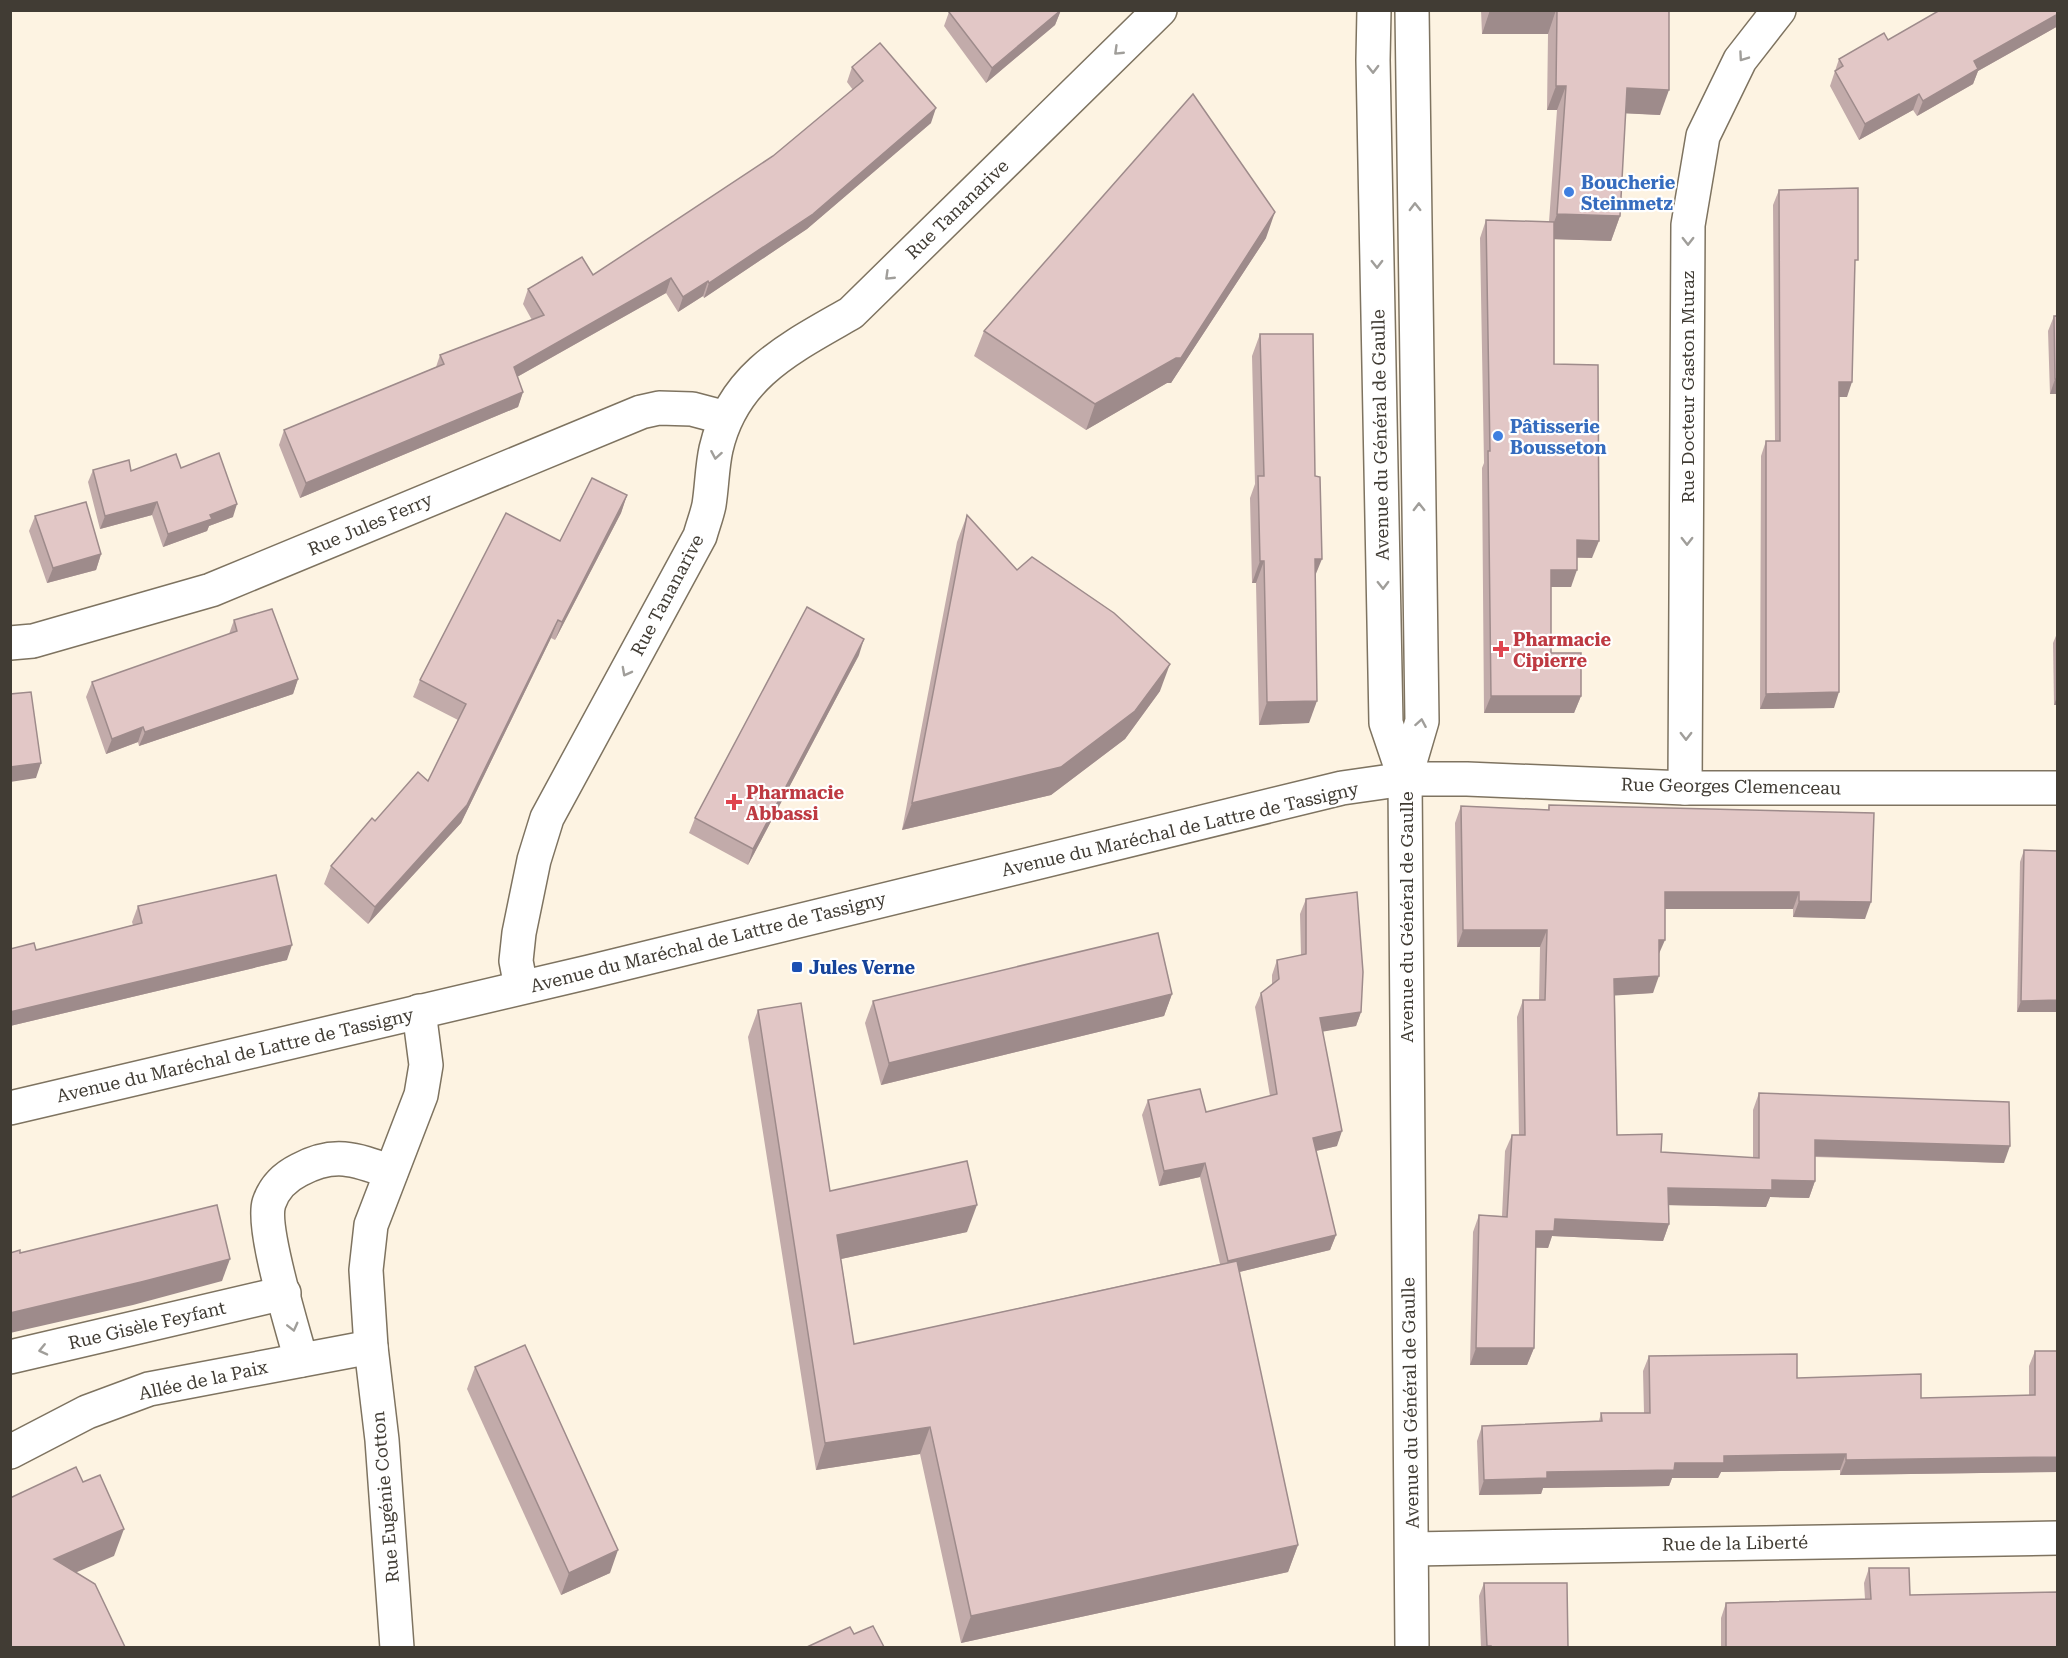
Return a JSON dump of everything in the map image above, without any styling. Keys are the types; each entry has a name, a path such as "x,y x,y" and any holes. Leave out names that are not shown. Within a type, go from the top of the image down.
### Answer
{"street":[{"name":"Rue Tananarive","path":"521,987 516,961 519,933 534,860 547,818 700,536 709,508 716,450 726,418 736,400 749,382 792,346 851,313 1160,10"},
{"name":"Avenue du Général de Gaulle","path":"1374,10 1373,72 1386,723 1405,779 1412,1647"},
{"path":"1405,779 1422,721 1412,10"},
{"name":"Rue Docteur Gaston Muraz","path":"1685,788 1688,225 1703,136 1740,60 1779,10"},
{"name":"Rue Jules Ferry","path":"10,643 33,641 211,590 641,412 659,408 692,408 726,418"},
{"name":"Rue Georges Clemenceau","path":"1405,779 1467,779 1685,788 2058,788"},
{"name":"Avenue du Maréchal de Lattre de Tassigny","path":"10,1108 521,987 1330,790 1405,779"},
{"name":"Rue Eugénie Cotton","path":"397,1647 382,1440 371,1347 366,1270 371,1225 421,1095 426,1065 419,1011"},
{"path":"301,1360 269,1233 268,1205 277,1186 294,1172 316,1160 341,1157 391,1172"},
{"name":"Rue Gisèle Feyfant","path":"10,1358 284,1293"},
{"name":"Allée de la Paix","path":"10,1452 87,1412 149,1389 371,1347"},
{"name":"Rue de la Liberté","path":"1412,1549 2058,1538"}],"building":[{"path":"951,10 1061,10 992,68 949,12"},
{"path":"1557,10 1669,10 1669,90 1627,88 1620,216 1557,214 1566,86 1556,86"},
{"path":"1940,10 2058,10 2058,14 1974,61 1978,69 1923,101 1919,94 1865,124 1835,71 1843,66 1839,59 1884,33 1888,40"},
{"path":"880,43 936,108 813,214 709,283 708,281 683,297 671,278 514,367 523,392 306,483 284,430 444,364 440,355 544,315 528,289 582,257 593,275 773,156 863,81 852,67"},
{"path":"1193,94 1275,212 1181,358 1176,358 1095,404 984,331"},
{"path":"1858,188 1858,260 1855,260 1852,382 1839,382 1839,692 1766,694 1766,441 1780,441 1779,190"},
{"path":"1486,220 1554,222 1554,364 1598,365 1599,541 1577,540 1577,570 1551,570 1551,653 1581,653 1581,696 1491,696"},
{"path":"2054,316 2058,316 2058,379 2055,379"},
{"path":"1260,334 1313,334 1315,476 1320,477 1322,559 1315,559 1317,701 1267,702 1264,561 1260,561 1258,476 1264,476"},
{"path":"219,453 237,504 210,515 212,519 168,534 157,502 105,516 93,470 129,460 131,471 176,454 181,468"},
{"path":"592,478 627,495 562,622 558,620 467,805 375,907 331,866 372,818 375,821 418,772 428,781 466,704 420,680 506,513 560,541"},
{"path":"86,502 101,554 53,568 35,516"},
{"path":"967,515 1017,570 1032,557 1114,613 1170,664 1135,711 1061,767 912,803"},
{"path":"807,607 864,639 753,849 695,818"},
{"path":"272,609 298,679 145,732 143,727 112,739 92,682 237,631 234,620"},
{"path":"31,692 41,763 10,767 10,694"},
{"path":"1549,805 1874,813 1871,902 1799,901 1799,892 1665,892 1665,940 1659,940 1659,976 1614,979 1617,1135 1662,1134 1661,1152 1759,1158 1759,1093 2009,1102 2010,1146 1815,1140 1815,1181 1772,1180 1772,1190 1668,1188 1669,1224 1555,1219 1554,1231 1536,1231 1534,1348 1476,1348 1479,1215 1507,1217 1512,1135 1525,1135 1523,1000 1545,1000 1547,930 1463,930 1461,806 1549,810"},
{"path":"2024,850 2058,851 2058,1000 2021,1001"},
{"path":"276,875 292,945 10,1012 10,949 34,943 36,950 142,923 138,906"},
{"path":"1357,892 1363,972 1361,1012 1320,1018 1342,1131 1313,1138 1336,1235 1228,1261 1205,1163 1164,1171 1148,1100 1200,1089 1206,1112 1277,1094 1261,993 1279,979 1277,960 1306,954 1306,899"},
{"path":"1158,933 1172,994 889,1063 873,1001"},
{"path":"801,1003 830,1191 967,1161 977,1205 837,1235 854,1344 1237,1261 1298,1545 971,1616 930,1427 825,1443 758,1010"},
{"path":"217,1205 230,1259 10,1313 10,1253 20,1250 20,1253"},
{"path":"525,1345 618,1550 569,1573 475,1367"},
{"path":"2035,1351 2058,1351 2058,1457 1846,1460 1846,1454 1724,1456 1724,1463 1675,1463 1674,1470 1547,1472 1547,1478 1484,1480 1482,1426 1602,1421 1601,1413 1650,1413 1649,1356 1797,1354 1797,1378 1921,1374 1921,1398 2035,1395"},
{"path":"76,1467 83,1482 100,1475 124,1529 54,1559 95,1584 125,1647 10,1647 10,1498"},
{"path":"1869,1568 1909,1568 1910,1595 2058,1592 2058,1647 1726,1647 1726,1603 1871,1599"},
{"path":"1484,1583 1567,1583 1568,1647 1487,1646"},
{"path":"873,1626 884,1647 807,1647 850,1627 854,1634"}],"place":[{"name":"Boucherie Steinmetz","path":"1569,192"},
{"name":"Pâtisserie Bousseton","path":"1498,436"},
{"name":"Pharmacie Cipierre","path":"1501,649"},
{"name":"Pharmacie Abbassi","path":"734,802"},
{"name":"Jules Verne","path":"797,967"}]}
